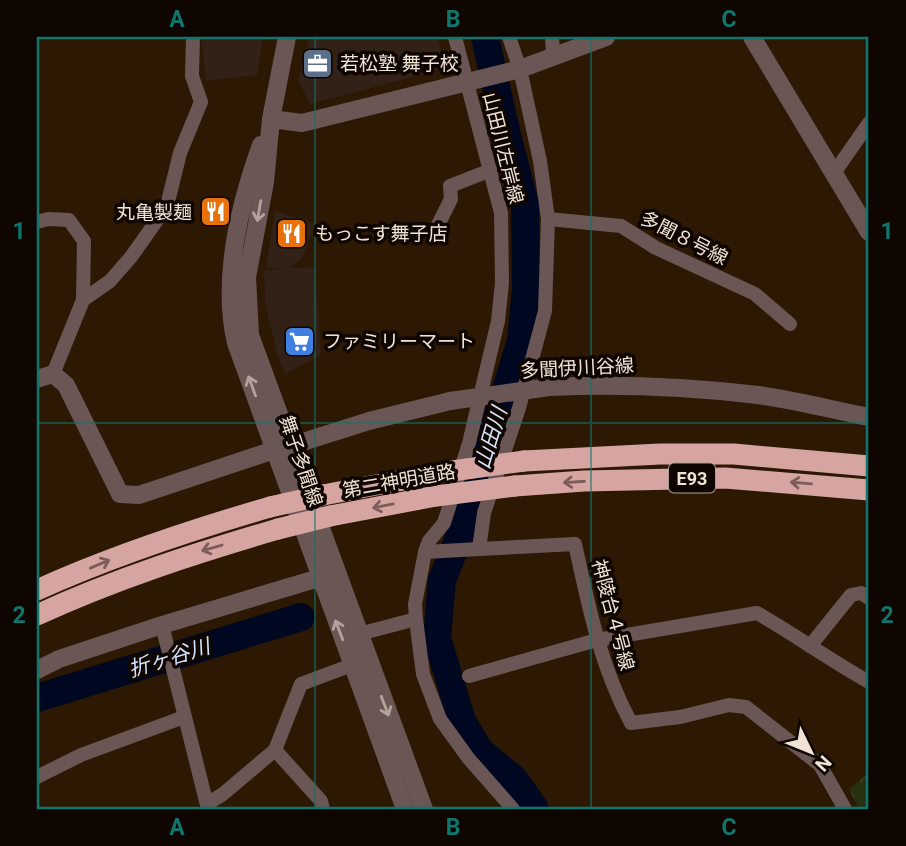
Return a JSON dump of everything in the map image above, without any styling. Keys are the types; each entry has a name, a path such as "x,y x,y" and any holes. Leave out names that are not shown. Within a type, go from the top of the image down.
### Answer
{"highway":[{"name":"第二神明道路","path":"37,590 120,555 200,527 323,495 445,472 524,461 648,454 734,454 869,466"},
{"name":"第二神明道路","path":"37,615 126,577 204,550 330,516 436,496 584,481 725,478 869,490"}],"street":[{"path":"83,300 110,281 131,257 167,205 180,153 201,102 192,76 193,37"},
{"name":"舞子多聞線","path":"287,37 271,119 265,182 247,277 250,335 282,448 360,662 405,809"},
{"name":"山田川左岸線","path":"455,37 500,213 502,283 498,321 469,443 444,523 429,541 425,552 415,604 416,619 423,674 440,719 469,760 513,809"},
{"path":"425,552 479,549 484,513 519,408 545,311 548,219 540,161 520,69 509,37"},
{"path":"271,119 302,123 466,83 520,69 553,46 606,37"},
{"path":"751,37 867,224"},
{"path":"834,173 869,122"},
{"path":"435,231 451,199 450,186 491,170"},
{"path":"37,222 48,219 69,220 83,240 83,300 45,376"},
{"name":"多聞８号線","path":"548,219 621,226 656,248 755,294 790,324"},
{"name":"多聞伊川谷線","path":"45,376 66,385 120,494 139,495 369,421 450,401 549,387 696,389 761,396 869,417"},
{"name":"神陵台４号線","path":"479,549 575,544 597,640 614,690 631,723 680,717 729,705 746,707 820,765 845,809"},
{"path":"37,670 59,659 162,625 328,575"},
{"name":"舞子多聞線","path":"328,575 359,634 360,662 424,809"},
{"path":"810,646 851,595 862,593 869,598"},
{"path":"469,676 597,640 757,613 824,657 869,682"},
{"path":"359,634 416,619"},
{"path":"162,625 207,807 275,750 301,684 360,662"},
{"path":"37,777 82,755 184,717"},
{"path":"275,750 321,801 323,809"}],"shaded area":[{"path":"201,37 263,37 257,75 206,81"},
{"path":"310,37 437,37 446,68 310,104 298,80"},
{"path":"275,211 316,224 302,258 289,268 315,267 321,355 285,374 276,350 265,302 264,270 281,269 266,267"}],"green space":[{"path":"869,773 869,809 859,809 849,789"}],"waterway":[{"name":"山田川","path":"485,37 525,204 526,288 521,341 464,525 442,580 437,638 462,721 480,751 514,779 535,809"},
{"name":"折ヶ谷川","path":"37,698 301,617"}],"place":[{"name":"若松塾 舞子校","path":"317,63"},
{"name":"丸亀製麺","path":"215,212"},
{"name":"もっこす舞子店","path":"292,233"},
{"name":"ファミリーマート","path":"300,341"}]}
